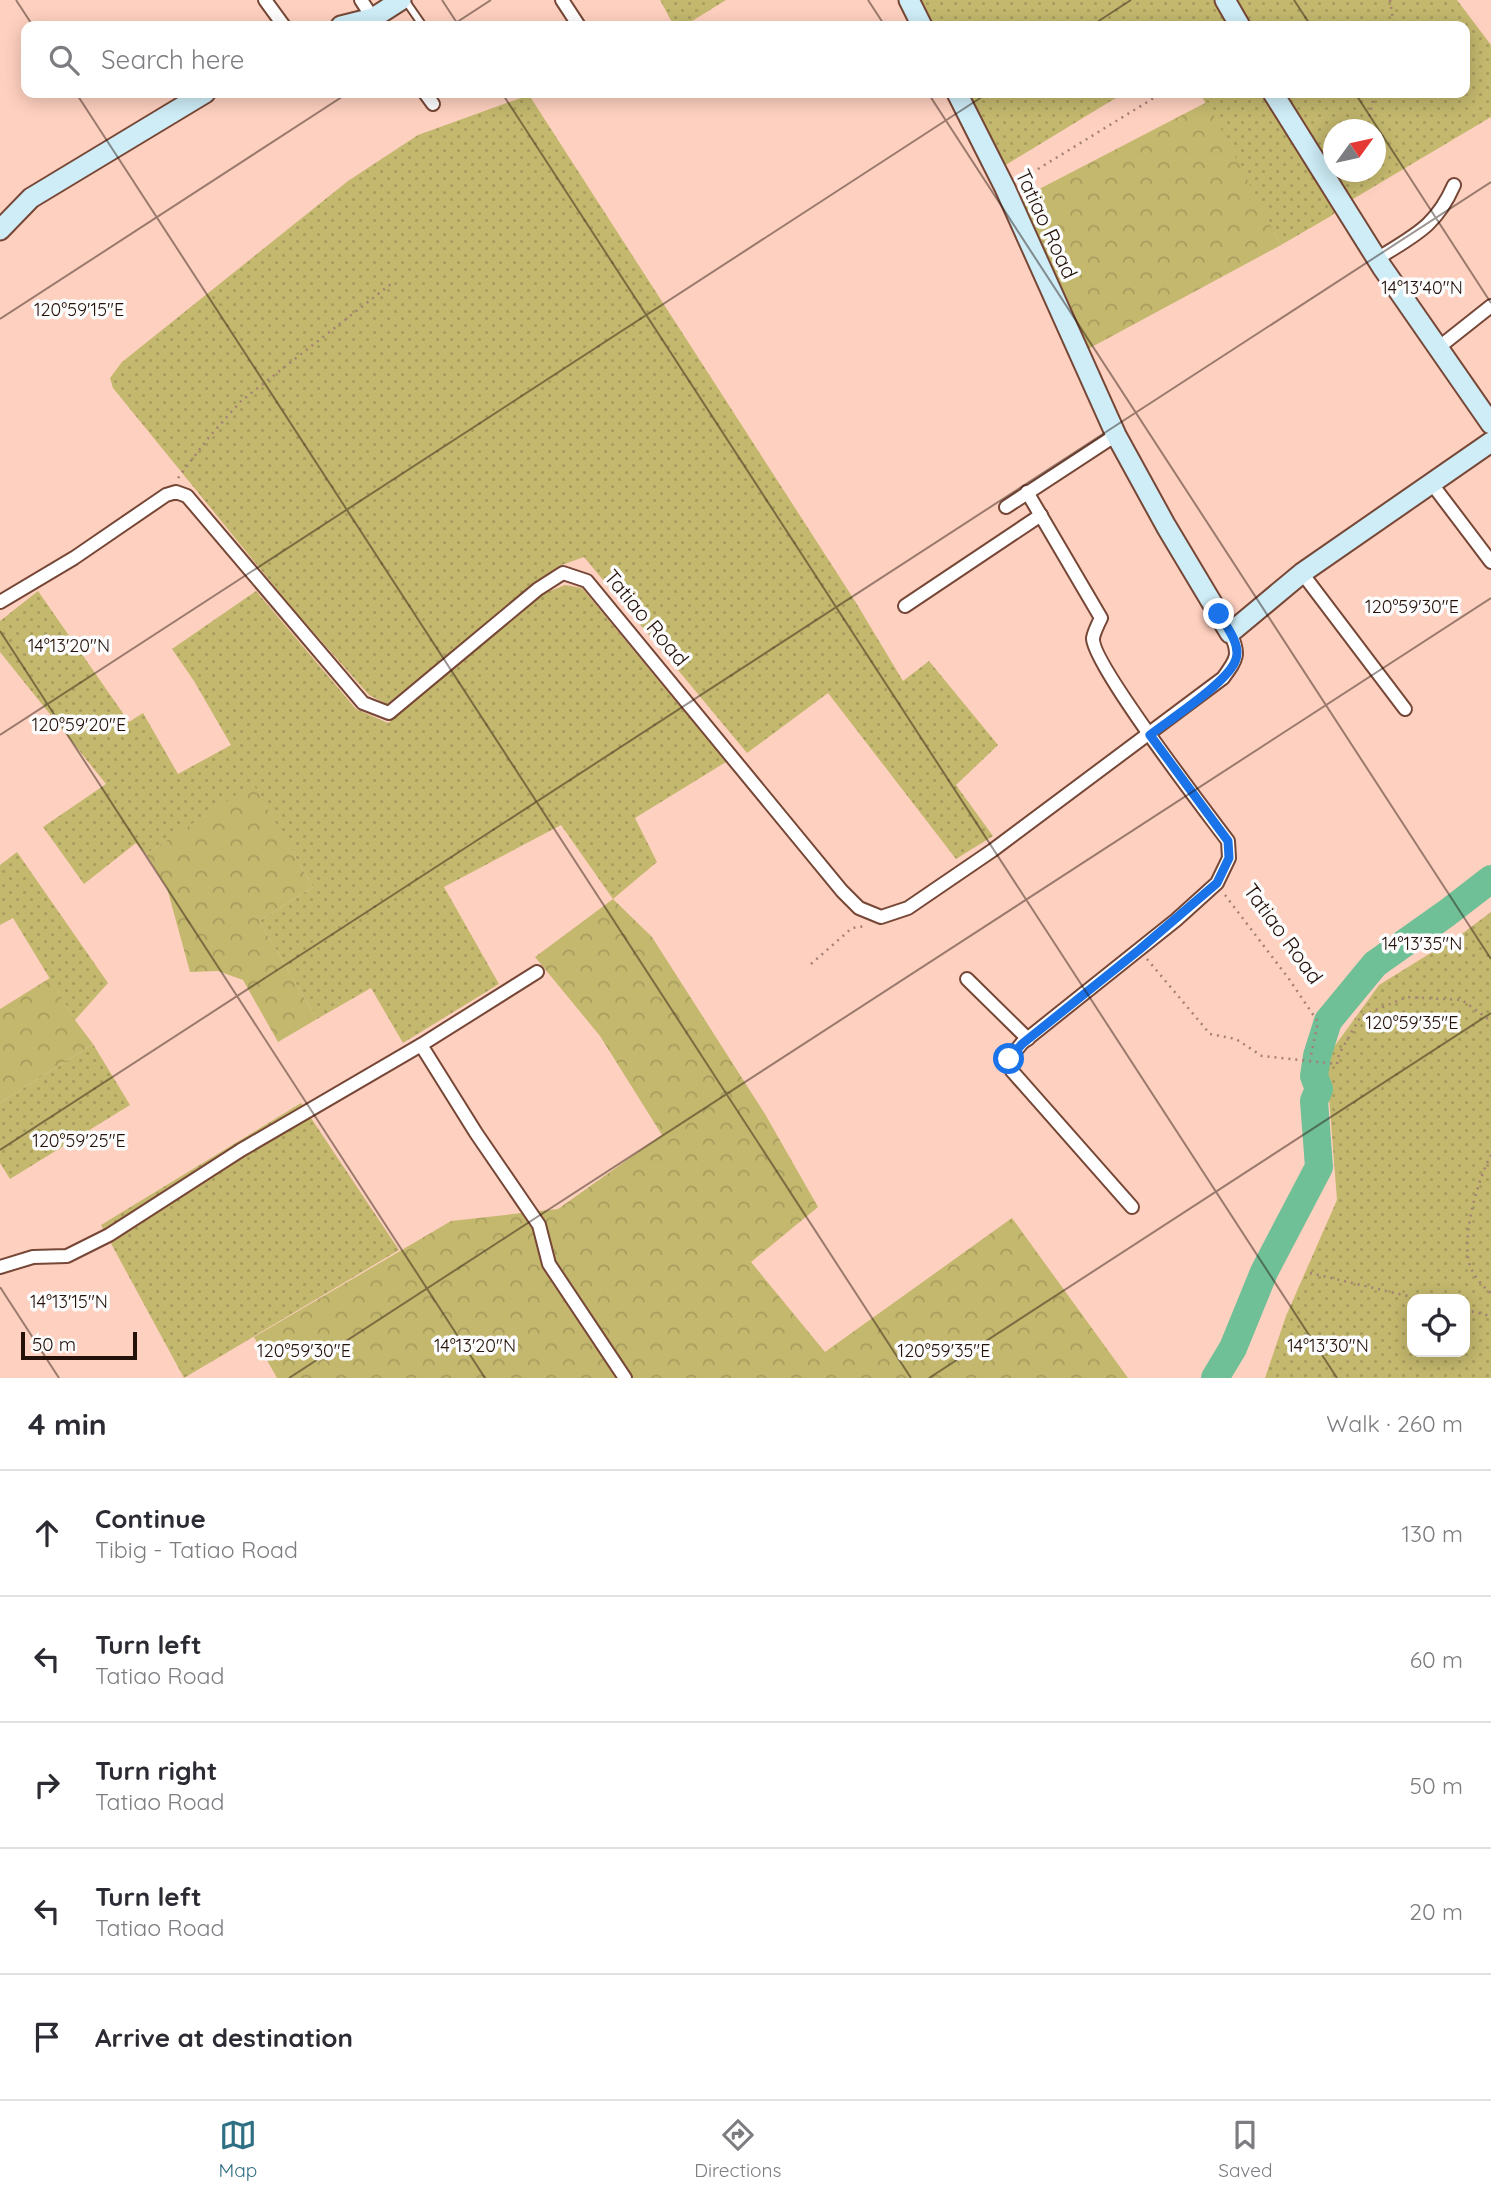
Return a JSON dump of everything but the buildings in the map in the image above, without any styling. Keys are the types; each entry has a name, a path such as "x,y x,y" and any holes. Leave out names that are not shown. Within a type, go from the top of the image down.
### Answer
{"street":[{"path":"265,0 280,21"},
{"path":"361,0 375,21"},
{"path":"377,21 403,0"},
{"path":"562,0 576,21"},
{"path":"909,0 920,21"},
{"path":"1225,0 1237,21"},
{"path":"0,230 31,198 197,98"},
{"name":"Tatiao Road","path":"166,495 176,492 187,496 363,703 390,713 538,589 563,573 587,581 842,891 859,908 881,917 908,908 993,850 1150,735 1223,678 1237,659 1236,645 1230,633 1116,435 1005,188 960,98"},
{"path":"1276,98 1377,259 1491,424"},
{"path":"1377,259 1434,220 1454,185"},
{"path":"1438,348 1491,306"},
{"path":"1006,507 1116,435"},
{"path":"1230,633 1301,573 1491,442"},
{"path":"1432,484 1491,562"},
{"path":"1027,492 1101,618 1093,639 1099,657 1150,735"},
{"path":"0,602 74,558 166,495"},
{"path":"905,606 1041,515"},
{"path":"1301,573 1405,709"},
{"name":"Tatiao Road","path":"1150,735 1228,841 1229,858 1217,883"},
{"path":"1132,1207 1013,1071 1009,1059 1028,1039 1217,883"},
{"path":"0,1267 33,1257 67,1256 108,1235 241,1150 421,1045 537,972"},
{"path":"967,979 1028,1039"},
{"path":"421,1045 475,1133 539,1225 549,1264 625,1378"}],"lane":[{"path":"403,0 419,21"}],"path":[{"path":"1390,0 1393,21"},
{"path":"1005,188 1154,98"},
{"path":"1369,119 1374,98"},
{"path":"166,495 209,437 241,401 391,284"},
{"name":"Tatiao Road","path":"1217,883 1318,1022 1310,1060"},
{"path":"811,964 852,928 865,927 881,917"},
{"path":"1139,950 1210,1034 1236,1039 1262,1056 1337,1064 1339,1054 1362,1016 1407,997 1462,1000 1491,1021"},
{"path":"1491,1155 1483,1169 1471,1213 1468,1257 1478,1283 1491,1293"},
{"path":"1310,1273 1407,1296"},
{"path":"1470,1311 1491,1316"}],"green space":[{"path":"660,0 726,0 692,21 671,21"},
{"path":"921,0 1457,0 1491,45 1491,117 1386,179 1386,119 1323,119 1323,182 1382,182 1348,202 1331,216 1281,245 1203,98 1470,98 1470,21 932,21"},
{"path":"521,98 531,98 855,601 903,681 929,661 998,745 956,785 993,836 956,859 828,693 747,753 584,557 559,566 387,704 369,695 292,608 113,388 110,378 122,362 348,181 418,135"},
{"path":"970,98 1116,98 1004,166"},
{"path":"1207,102 1281,245 1088,349 1020,199"},
{"path":"565,585 582,588 726,762 635,818 657,862 613,899 561,825 444,887 499,984 403,1043 371,988 317,1019 259,921 313,887 253,785 146,854 136,843 84,884 43,827 106,784 0,652 0,621 38,591 129,722 143,713 178,774 231,745 172,649 256,591 356,709 388,723 545,593"},
{"path":"253,784 313,887 259,921 317,1019 278,1042 243,980 218,971 190,972 167,888 146,854"},
{"path":"17,852 108,983 75,1020 13,918 0,925 0,865"},
{"path":"613,899 652,937 765,1114 818,1207 751,1262 825,1352 1012,1218 1128,1378 277,1378 254,1337 451,1221 558,1209 662,1135 600,1036 535,957"},
{"path":"1491,912 1491,1378 1265,1378 1286,1316 1337,1200 1326,1058 1379,985 1463,933"},
{"path":"50,978 93,1044 0,1103 0,1009"},
{"path":"93,1044 130,1105 10,1179 0,1163 0,1103"},
{"path":"301,1103 399,1250 184,1378 101,1225"}],"waterway":[{"path":"1215,1378 1233,1348 1264,1272 1319,1167 1314,1101 1319,1089 1314,1076 1328,1021 1375,964 1491,879"}],"route":[{"path":"1009,1059 1022,1044 1176,920 1217,883 1229,858 1228,841 1150,735 1223,678 1237,659 1236,645 1219,614"}]}
